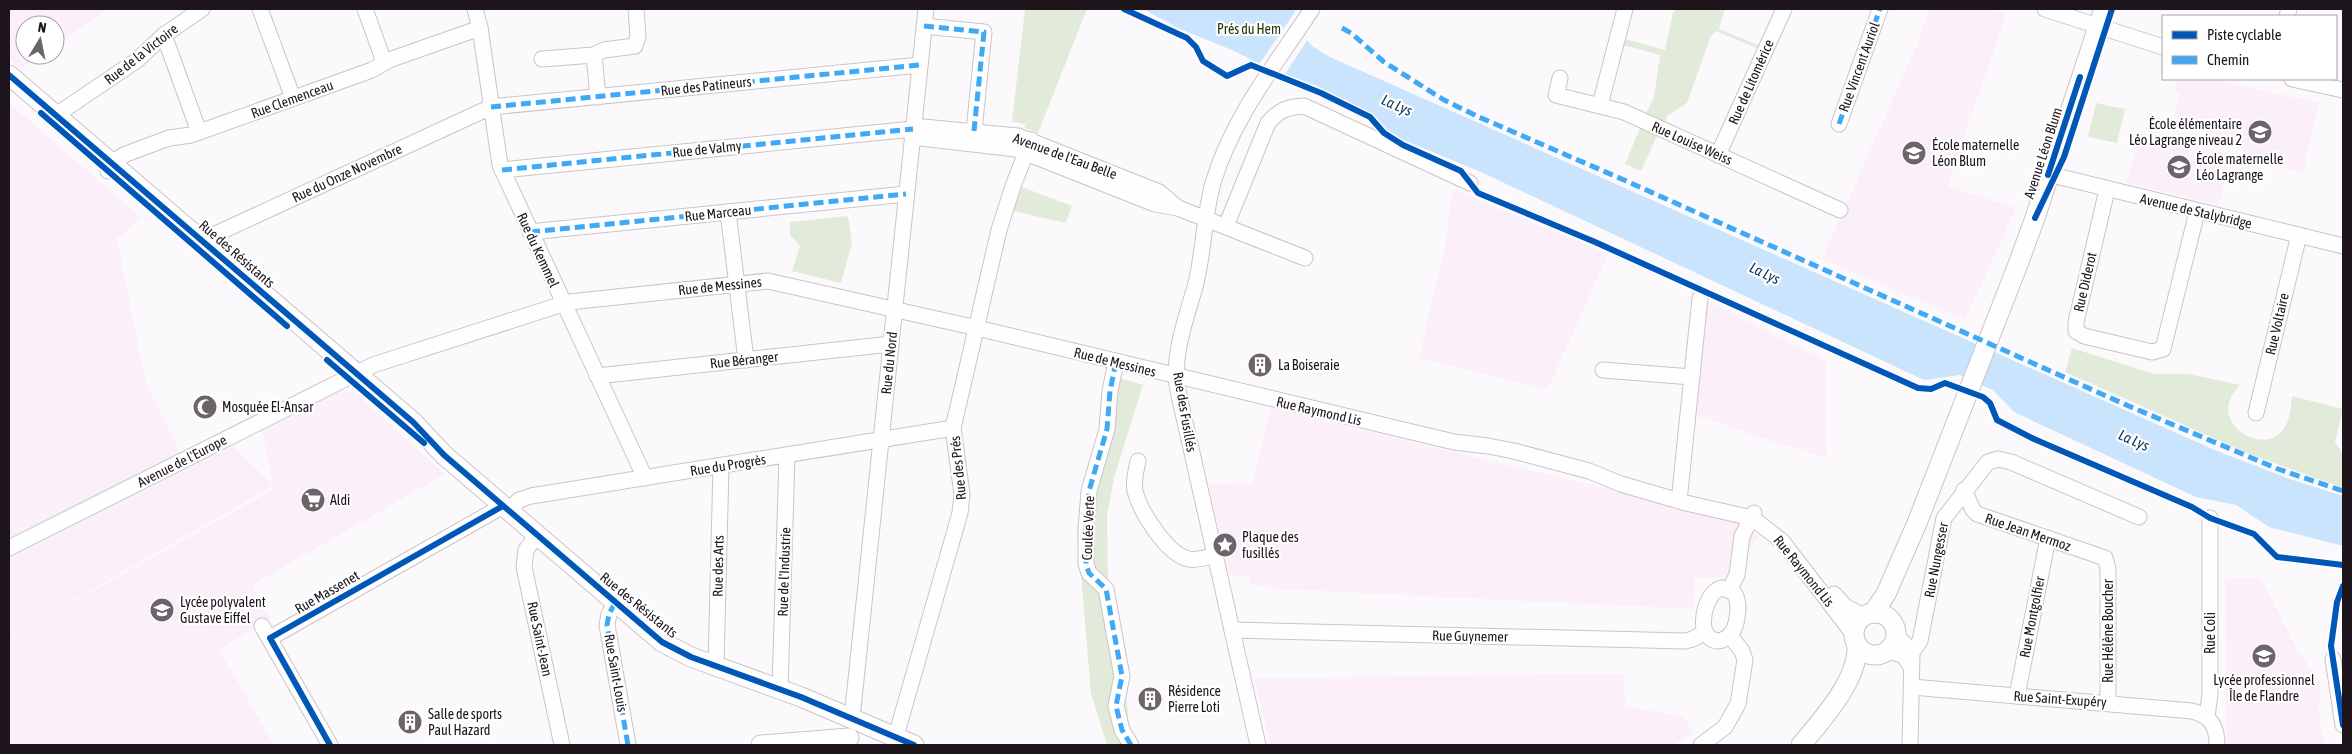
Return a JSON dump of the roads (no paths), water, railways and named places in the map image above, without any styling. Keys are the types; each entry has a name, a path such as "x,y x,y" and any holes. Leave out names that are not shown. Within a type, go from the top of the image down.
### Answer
{"main road":[{"name":"Avenue Léon Blum","path":"1917,523 2052,175 2105,18"},
{"name":"Rue des Résistants","path":"9,75 56,115 111,168 351,375 413,422 444,456 668,646 780,689 914,745"},
{"name":"Rue des Résistants","path":"9,86 204,242 351,375"},
{"path":"1801,745 1825,715 1849,678 1856,661 1857,623 1869,614 1886,594 1917,523"},
{"path":"1813,745 1834,719 1871,660 1888,640 1893,599 1917,523"},
{"path":"1869,614 1882,614 1888,640"},
{"path":"1856,640 1867,653 1888,640"},
{"path":"761,745 849,742 852,718"}],"street":[{"name":"Rue de la Victoire","path":"56,115 136,61 164,35 202,9"},
{"path":"260,9 293,98"},
{"path":"365,9 384,62"},
{"name":"Rue du Kemmel","path":"475,9 480,28 502,170 645,478"},
{"path":"542,60 594,55 604,50 635,46 638,37 636,9"},
{"name":"Rue du Nord","path":"852,718 926,9"},
{"name":"Rue des Fusillés","path":"1258,745 1176,377 1179,350 1202,260 1213,184 1224,150 1260,87 1312,9"},
{"path":"1600,105 1625,9"},
{"name":"Rue de Litomérice","path":"1718,155 1784,9"},
{"name":"Rue Vincent Auriol","path":"1839,124 1880,9"},
{"path":"2045,9 2105,18 2162,46"},
{"path":"2074,9 2162,38"},
{"path":"924,26 984,32 974,131"},
{"name":"Rue Clemenceau","path":"111,168 126,154 169,138 199,132 372,70 384,62 480,28"},
{"path":"164,35 199,132"},
{"path":"594,55 598,97"},
{"name":"Rue des Patineurs","path":"492,107 920,65"},
{"name":"Rue Louise Weiss","path":"1560,78 1556,94 1624,112 1840,210"},
{"path":"2297,80 2343,90"},
{"path":"1226,226 1268,123 1277,112 1288,107 1304,106 1470,184"},
{"name":"Rue du Onze Novembre","path":"204,242 220,232 492,107"},
{"name":"Avenue de l'Eau Belle","path":"913,131 974,131 1018,136 1028,146"},
{"name":"Avenue de l'Eau Belle","path":"913,131 1007,147 1028,146 1159,192 1178,208 1306,258"},
{"name":"Rue de Valmy","path":"502,170 913,131"},
{"name":"Rue des Prés","path":"896,736 962,506 953,428 999,230 1028,146"},
{"name":"Avenue de Stalybridge","path":"2052,175 2197,212 2343,246"},
{"name":"Rue Diderot","path":"2107,190 2075,327 2076,331 2084,336 2156,352 2166,345 2197,212"},
{"name":"Rue Marceau","path":"530,232 906,194"},
{"path":"728,212 746,360"},
{"name":"Rue Voltaire","path":"2256,413 2299,235"},
{"name":"Rue de Messines","path":"351,375 384,361 563,304 736,284 777,282 977,328 1176,377"},
{"path":"1680,497 1700,298"},
{"name":"Rue Béranger","path":"597,376 891,344"},
{"name":"Coulée Verte","path":"1116,362 1110,391 1107,429 1089,491 1086,564 1089,573 1106,589 1122,676 1116,706 1122,730 1131,745"},
{"path":"1603,370 1692,377"},
{"name":"Avenue de l'Europe","path":"9,548 351,375"},
{"name":"Rue Raymond Lis","path":"1176,377 1462,444 1488,446 1588,471 1621,484 1753,515 1777,526 1786,534 1843,605 1869,614"},
{"name":"Rue du Progrès","path":"505,508 526,497 953,428"},
{"name":"Rue de l'Industrie","path":"780,689 787,456"},
{"path":"1138,460 1134,483 1136,494 1141,506 1164,541 1175,552 1188,559 1215,556"},
{"name":"Rue Nungesser","path":"1910,745 1912,687 1910,660 1921,637 1943,521 1964,490 1988,462 2004,460 2140,517"},
{"name":"Rue des Arts","path":"716,666 721,466"},
{"name":"Rue Jean Mermoz","path":"1964,490 1972,510 1977,514 2105,558"},
{"name":"Rue Massenet","path":"330,745 266,632 505,508"},
{"path":"1729,590 1737,575 1742,536 1753,515"},
{"name":"Rue Raymond Lis","path":"1753,515 1782,540 1856,640"},
{"name":"Rue Coli","path":"2210,518 2210,694 2207,717 2215,727 2217,745"},
{"name":"Rue Saint-Jean","path":"536,535 525,553 524,567 562,745"},
{"name":"Rue Montgolfier","path":"2017,696 2048,538"},
{"name":"Rue Hélène Boucher","path":"2105,558 2108,569 2108,703"},
{"path":"1718,589 1729,590 1736,595 1738,604 1736,626 1731,637 1715,640 1705,632 1709,597 1718,589"},
{"name":"Rue Saint-Louis","path":"616,603 609,614 607,625 628,745"},
{"name":"Rue Guynemer","path":"1232,630 1685,641 1694,640 1705,632"},
{"path":"1701,745 1725,727 1733,716 1738,704 1745,660 1742,651 1731,637"},
{"path":"1888,640 1907,645 1910,660"},
{"path":"2333,659 2343,726"},
{"name":"Rue Saint-Exupéry","path":"1912,687 2186,710 2207,717"}],"water":[{"name":"La Lys","path":"1143,9 1294,9 1300,29 1309,42 1321,52 1339,61 2217,451 2290,479 2343,496 2343,546 2269,527 2236,505 2196,497 2014,412 1993,390 1960,375 1924,380 1483,173 1401,139 1388,131 1370,114 1317,86 1264,66 1232,50 1178,28"}],"place":[{"name":"École élémentaire Léo Lagrange niveau 2","path":"2260,132"},
{"name":"École maternelle Léon Blum","path":"1914,153"},
{"name":"École maternelle Léo Lagrange","path":"2179,167"},
{"name":"La Boiseraie","path":"1260,365"},
{"name":"Mosquée El-Ansar","path":"205,407"},
{"name":"Aldi","path":"313,500"},
{"name":"Plaque des fusillés","path":"1225,545"},
{"name":"Lycée polyvalent Gustave Eiffel","path":"162,610"},
{"name":"Lycée professionnel Île de Flandre","path":"2264,656"},
{"name":"Résidence Pierre Loti","path":"1150,699"},
{"name":"Salle de sports Paul Hazard","path":"410,722"}],"park label":[{"name":"Prés du Hem","path":"1249,29"}]}
